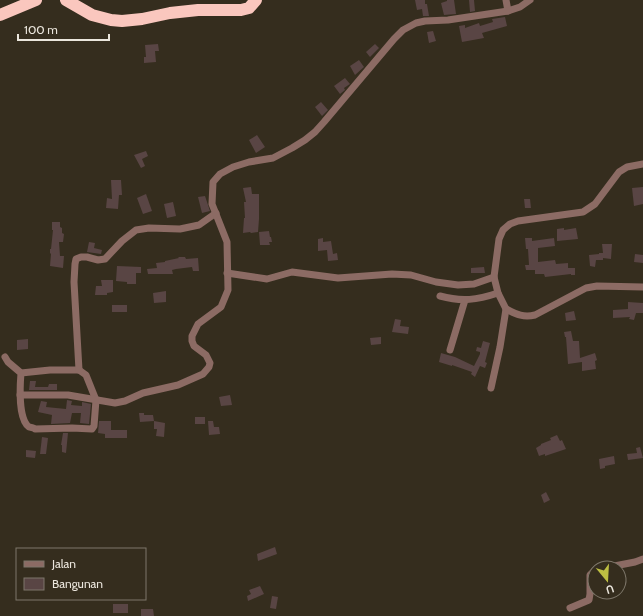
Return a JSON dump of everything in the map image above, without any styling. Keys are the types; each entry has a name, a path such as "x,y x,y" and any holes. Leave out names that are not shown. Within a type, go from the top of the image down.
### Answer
{"highway":[{"path":"0,15 36,0"},
{"path":"66,0 92,15 122,21 198,10 241,10 249,8 256,0"}],"street":[{"path":"506,0 508,10"},
{"path":"20,395 68,394 115,403 125,401 143,393 178,385 203,374 209,367 210,363 206,355 194,346 192,336 198,324 221,307 228,290 227,242 212,204 212,188 213,182 216,178 233,167 249,162 273,158 305,140 315,132 353,86 403,30 416,23 424,21 448,20 508,10 520,7 530,0"},
{"path":"643,164 627,167 619,172 595,204 583,212 528,219 510,224 503,230 499,239 495,280 498,292 506,308 519,315 528,317 535,315 586,288 597,286 643,287"},
{"path":"79,370 74,282 74,264 76,259 87,257 98,260 105,259 122,241 136,230 149,228 180,229 199,225 216,213"},
{"path":"227,276 267,278 292,272 338,278 392,274 411,275 436,282 458,285 495,280"},
{"path":"440,296 465,300 478,299 498,292"},
{"path":"450,350 465,300"},
{"path":"491,388 506,308"},
{"path":"5,357 8,362 21,373 50,370 79,370 86,375 96,400 94,426 92,429 35,429 30,427 25,423 21,407 21,373"},
{"path":"627,563 643,559"},
{"path":"570,608 589,600"}],"building":[{"path":"415,0 425,0 429,16 423,16 422,9 417,10"},
{"path":"447,0 454,0 456,14 444,15 441,3"},
{"path":"469,0 474,0 475,11 470,12"},
{"path":"505,17 507,26 482,33 484,38 462,42 459,26 465,25 465,28 479,23 480,26 493,22 492,19"},
{"path":"433,31 436,41 429,43 427,32"},
{"path":"158,44 159,51 155,51 156,62 144,63 144,57 146,57 145,45"},
{"path":"375,44 379,48 370,57 366,52"},
{"path":"359,60 364,67 355,75 350,66"},
{"path":"345,78 350,84 344,88 345,90 340,94 334,86"},
{"path":"321,102 328,110 322,116 315,107"},
{"path":"257,135 265,147 256,153 249,140"},
{"path":"146,151 148,156 142,159 145,166 141,168 134,155"},
{"path":"111,180 121,180 122,195 119,195 118,209 106,208 107,198 112,199"},
{"path":"251,187 252,194 259,194 258,232 243,233 245,218 244,202 246,202 243,188"},
{"path":"643,187 643,204 634,206 632,188"},
{"path":"146,194 152,211 143,214 137,198"},
{"path":"205,196 210,211 202,213 198,197"},
{"path":"524,199 530,199 531,208 525,208"},
{"path":"173,202 176,216 167,218 164,204"},
{"path":"52,222 60,222 62,233 64,234 63,242 59,242 60,256 64,256 63,268 50,266 50,249 53,230"},
{"path":"564,228 564,230 576,228 578,239 557,241 557,229"},
{"path":"269,231 272,242 269,242 270,245 260,245 259,232"},
{"path":"323,238 323,242 331,241 333,254 337,253 338,260 328,261 327,250 318,251 318,239"},
{"path":"525,238 532,238 532,241 554,238 555,246 538,248 538,262 555,260 556,264 568,263 568,268 575,268 575,275 571,274 545,277 544,274 535,274 535,270 526,270 525,265 529,265 528,249 526,249"},
{"path":"89,242 95,243 94,248 102,250 101,254 87,252"},
{"path":"602,244 612,244 611,259 603,258 603,260 596,260 595,267 590,266 589,255 603,253"},
{"path":"635,254 643,255 643,263 634,262"},
{"path":"178,257 185,257 186,259 198,258 199,271 193,271 192,267 172,270 173,274 148,274 147,269 157,268 156,263 179,258"},
{"path":"117,266 141,267 141,273 136,273 136,284 127,284 127,282 116,281"},
{"path":"484,267 485,273 471,273 471,268"},
{"path":"101,280 113,280 113,292 107,293 107,295 95,295 96,286 102,286"},
{"path":"166,291 166,302 154,303 153,293"},
{"path":"628,302 643,303 643,313 636,313 634,320 629,319 630,317 613,318 613,310 628,309"},
{"path":"112,305 127,305 127,312 112,312"},
{"path":"574,311 576,320 566,321 565,313"},
{"path":"395,319 401,320 400,326 409,327 408,334 392,332"},
{"path":"571,331 573,341 579,341 580,358 595,353 597,360 595,361 596,369 582,371 582,362 568,364 566,337 564,332"},
{"path":"381,337 381,344 371,345 370,338"},
{"path":"28,339 28,349 17,350 17,340"},
{"path":"483,341 490,343 485,362 487,363 485,368 480,366 475,377 471,374 472,372 439,362 441,353 455,357 474,366 480,354 480,352 476,351 477,347 481,348"},
{"path":"30,381 36,381 35,387 48,387 49,384 57,384 57,390 29,390"},
{"path":"230,395 232,405 221,406 219,397"},
{"path":"67,400 72,401 71,405 82,406 82,402 91,404 89,424 80,423 81,413 72,413 70,423 51,424 52,415 38,412 41,401 47,402 46,407 66,409"},
{"path":"139,413 144,413 144,415 153,415 154,421 140,422"},
{"path":"195,417 205,417 205,424 195,424"},
{"path":"99,421 111,421 111,430 127,430 127,438 105,438 105,434 98,433"},
{"path":"154,421 165,423 164,437 156,436 157,429 154,429"},
{"path":"208,421 213,421 214,427 219,427 220,434 209,435"},
{"path":"63,433 68,433 66,453 62,452 61,445"},
{"path":"557,435 560,441 562,440 566,449 545,456 545,454 539,456 536,448"},
{"path":"42,437 48,438 46,454 40,454"},
{"path":"640,447 643,458 628,460 627,454 637,453 636,448"},
{"path":"26,450 36,451 35,458 26,457"},
{"path":"614,456 615,464 605,466 605,468 600,469 599,459"},
{"path":"546,492 550,500 544,503 541,495"},
{"path":"275,547 277,554 258,561 257,554"},
{"path":"260,586 264,594 248,601 247,596 251,594 249,590"},
{"path":"272,596 278,597 276,609 270,608"},
{"path":"113,604 128,604 128,613 113,613"},
{"path":"141,609 153,609 154,616 141,616"}]}
